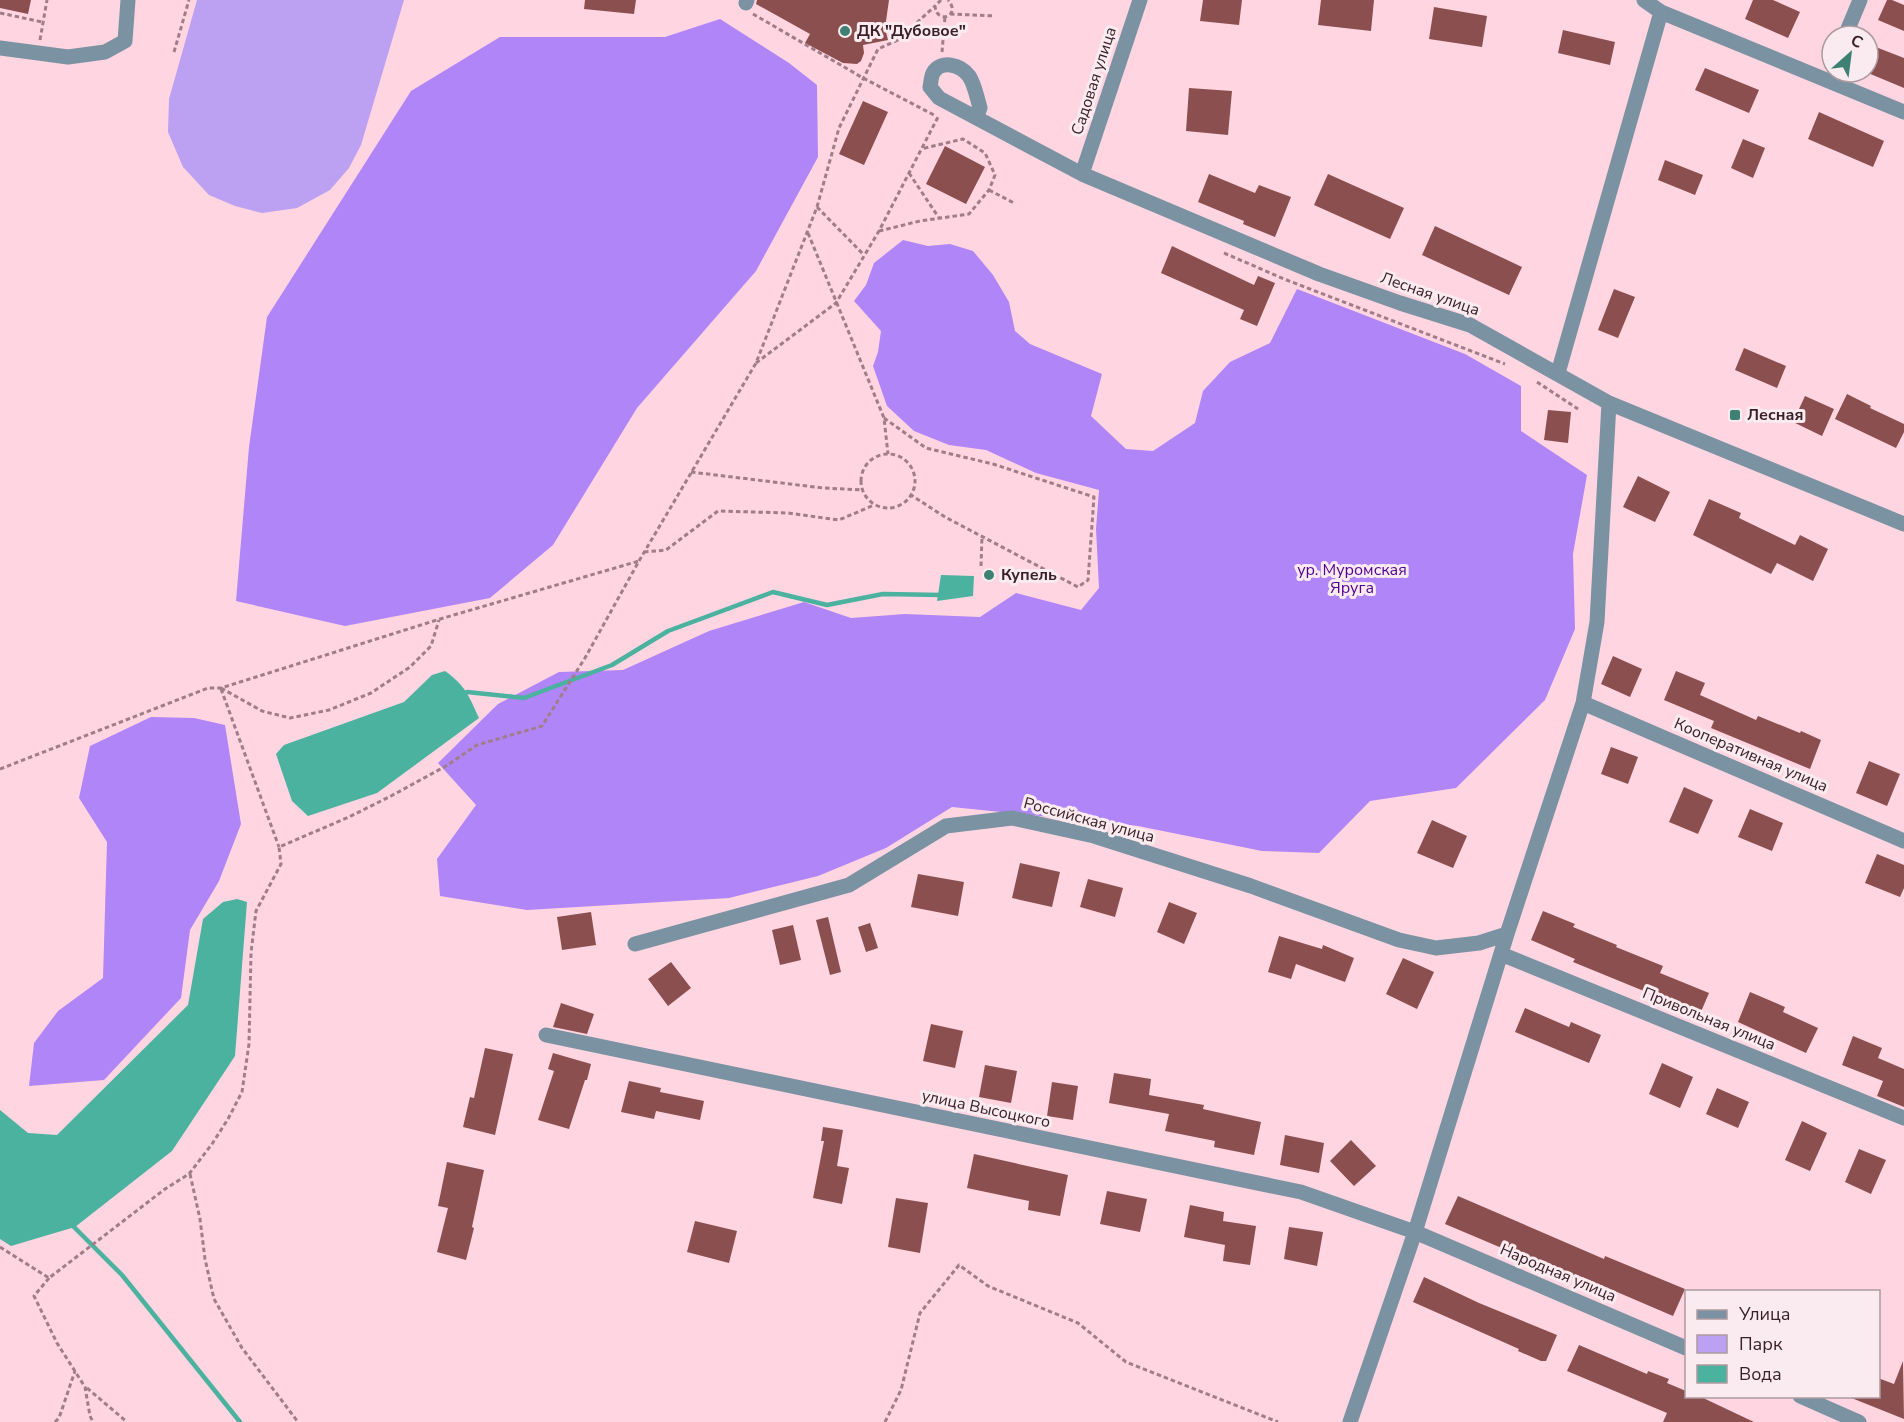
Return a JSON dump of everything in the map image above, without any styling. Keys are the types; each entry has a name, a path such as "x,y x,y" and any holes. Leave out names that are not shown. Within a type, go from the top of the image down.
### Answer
{"street":[{"path":"0,48 68,57 105,52 125,41 128,0"},
{"name":"Садовая улица","path":"1082,174 1140,0"},
{"path":"1644,0 1661,12 1820,71"},
{"path":"1850,24 1860,0"},
{"path":"1558,373 1661,12"},
{"path":"1849,84 1904,112"},
{"name":"Лесная улица","path":"976,117 1082,174 1319,274 1470,325 1609,403 1904,524"},
{"path":"1350,1422 1415,1232 1507,934 1583,703 1597,622 1609,403"},
{"name":"Кооперативная улица","path":"1583,703 1904,841"},
{"name":"Российская улица","path":"635,944 849,885 946,826 1012,818 1094,836 1251,886 1399,940 1436,948 1479,943 1507,934"},
{"name":"Привольная улица","path":"1501,954 1904,1118"},
{"name":"улица Высоцкого","path":"546,1035 1301,1192 1415,1232"},
{"name":"Народная улица","path":"1415,1232 1685,1348"},
{"path":"1805,1398 1859,1422"}],"path":[{"path":"38,54 47,0"},
{"path":"174,52 189,0"},
{"path":"279,847 391,796 446,766 477,745 542,726 585,658 639,561 756,363 817,207 839,128 878,50 898,40 939,0"},
{"path":"935,6 940,16 945,17 953,9 948,0"},
{"path":"747,2 749,12 863,78 938,117 879,231 836,303 756,363"},
{"path":"0,13 42,22"},
{"path":"950,14 995,16"},
{"path":"943,41 945,17"},
{"path":"879,231 969,214 989,190 995,175 985,153 963,139 921,149"},
{"path":"909,173 939,218"},
{"path":"989,190 1014,203"},
{"path":"817,207 865,255"},
{"path":"808,231 884,418 888,454"},
{"path":"884,418 926,448 993,464 1094,497 1088,580 1078,587 945,517 911,495"},
{"path":"888,454 902,458 911,468 915,482 911,495 901,505 888,509 874,505 864,495 861,481 864,468 874,458 888,454"},
{"path":"691,472 823,488 863,490"},
{"path":"645,552 666,550 718,511 788,513 839,520 874,505"},
{"path":"981,566 982,537"},
{"path":"0,769 208,688 221,688 479,607 639,561"},
{"path":"221,688 262,711 290,718 329,710 371,693 410,667 431,646 440,619"},
{"path":"127,1422 85,1387 57,1343 34,1296 49,1278 165,1189 189,1174 212,1144 242,1092 249,1044 251,953 256,911 282,864 279,847 221,688"},
{"path":"189,1174 200,1219 205,1259 214,1299 242,1348 298,1422"},
{"path":"0,1247 49,1278"},
{"path":"885,1422 901,1390 920,1313 959,1265 988,1286 1078,1323 1126,1362 1278,1422"},
{"path":"55,1422 59,1418 75,1371"},
{"path":"85,1387 93,1422"}],"green space":[{"path":"197,0 404,0 361,145 349,168 330,190 297,208 262,213 235,206 209,195 183,167 168,132 169,99"},
{"path":"720,19 789,63 817,85 818,157 756,271 637,408 553,545 490,598 345,626 236,601 249,447 267,317 411,91 500,37 665,37"},
{"name":"ур. Муромская Яруга","path":"903,240 928,246 950,244 973,251 993,275 1009,302 1015,331 1030,344 1102,374 1091,416 1126,449 1153,451 1195,423 1203,391 1230,362 1270,343 1297,289 1465,354 1521,386 1521,431 1587,475 1573,554 1575,629 1545,700 1456,788 1370,801 1319,853 1262,851 1138,826 952,807 886,848 818,876 729,898 527,910 440,896 437,859 476,805 438,763 498,704 559,672 623,670 709,631 804,602 851,618 905,614 980,617 1016,593 1081,610 1099,588 1096,529 1099,490 1036,473 986,450 949,445 914,431 887,406 873,366 881,331 854,301 866,285 874,263"},
{"path":"151,717 194,718 225,725 241,824 219,881 190,930 181,998 104,1080 29,1086 34,1043 58,1011 103,978 107,842 79,798 90,746"}],"water":[{"path":"941,575 974,576 973,596 937,601"},
{"path":"445,671 466,691 479,718 377,793 308,816 292,801 276,754 284,745 404,702 432,675"},
{"path":"237,899 247,902 235,1056 172,1151 75,1227 11,1246 0,1239 0,1110 28,1133 57,1135 188,1005 203,919 223,902"}],"building":[{"path":"0,0 31,0 28,14 0,8"},
{"path":"585,0 636,0 634,14 584,9"},
{"name":"ДК \"Дубовое\"","path":"757,0 889,0 885,28 888,40 863,45 864,53 857,64 843,63 805,43 810,34 756,4"},
{"path":"1203,0 1242,0 1239,25 1200,21"},
{"path":"1321,0 1374,0 1371,31 1318,25"},
{"path":"1753,0 1773,0 1800,12 1788,38 1745,19"},
{"path":"1887,0 1904,5 1904,31 1878,20"},
{"path":"1434,7 1487,16 1482,47 1429,39"},
{"path":"1563,30 1615,42 1610,65 1558,53"},
{"path":"1880,49 1904,58 1904,88 1880,78"},
{"path":"1705,68 1759,90 1749,113 1695,90"},
{"path":"1189,88 1232,91 1228,135 1186,131"},
{"path":"863,101 888,112 864,165 839,154"},
{"path":"1819,112 1884,141 1873,167 1808,139"},
{"path":"1743,139 1765,148 1753,178 1731,168"},
{"path":"945,146 985,167 966,204 926,184"},
{"path":"1665,160 1703,175 1695,195 1658,180"},
{"path":"1209,174 1255,193 1259,185 1291,197 1275,237 1198,202"},
{"path":"1328,174 1404,208 1390,239 1314,205"},
{"path":"1435,226 1522,267 1509,295 1422,255"},
{"path":"1172,246 1254,285 1258,276 1275,283 1257,326 1240,319 1244,310 1161,273"},
{"path":"1614,289 1635,297 1618,338 1598,330"},
{"path":"1744,348 1786,366 1777,388 1735,370"},
{"path":"1847,394 1904,424 1904,432 1896,448 1835,419"},
{"path":"1805,396 1834,409 1822,436 1793,422"},
{"path":"1548,410 1571,412 1568,443 1544,440"},
{"path":"1638,476 1670,492 1655,522 1623,507"},
{"path":"1709,499 1741,513 1739,518 1795,545 1800,535 1828,549 1813,581 1777,563 1771,574 1693,535"},
{"path":"1613,656 1642,669 1630,697 1601,684"},
{"path":"1676,671 1705,683 1700,695 1756,720 1758,716 1821,740 1810,769 1711,728 1714,721 1664,700"},
{"path":"1611,747 1638,757 1628,784 1601,774"},
{"path":"1869,761 1900,774 1887,806 1856,793"},
{"path":"1684,787 1713,800 1698,834 1669,822"},
{"path":"1750,809 1783,823 1772,851 1738,837"},
{"path":"1432,820 1467,836 1453,868 1417,853"},
{"path":"1877,854 1904,865 1904,888 1900,897 1865,883"},
{"path":"1020,863 1060,872 1052,907 1012,898"},
{"path":"918,874 964,882 958,916 911,907"},
{"path":"1088,879 1123,888 1115,917 1080,907"},
{"path":"1169,902 1197,913 1184,944 1157,932"},
{"path":"1543,911 1575,924 1573,927 1617,945 1616,947 1663,966 1660,973 1709,993 1700,1014 1573,962 1575,959 1531,940"},
{"path":"591,912 596,945 562,950 557,917"},
{"path":"828,917 841,972 830,975 816,920"},
{"path":"870,923 878,948 866,952 858,927"},
{"path":"793,925 801,960 780,965 772,930"},
{"path":"1279,936 1322,949 1323,945 1354,958 1345,982 1296,964 1291,979 1268,972"},
{"path":"1403,958 1434,972 1417,1009 1386,994"},
{"path":"671,962 691,988 668,1006 648,979"},
{"path":"1750,992 1785,1007 1783,1012 1818,1028 1806,1053 1738,1022"},
{"path":"561,1003 594,1014 587,1034 553,1027"},
{"path":"1525,1008 1569,1027 1571,1022 1601,1035 1589,1063 1515,1032"},
{"path":"931,1024 963,1031 955,1068 923,1061"},
{"path":"1853,1036 1882,1048 1878,1058 1904,1069 1904,1107 1877,1096 1883,1081 1842,1065"},
{"path":"485,1048 513,1054 495,1135 463,1127 470,1097 474,1098"},
{"path":"553,1053 591,1064 569,1129 538,1120 554,1071 548,1069"},
{"path":"1662,1063 1693,1077 1680,1108 1649,1094"},
{"path":"985,1065 1017,1071 1011,1103 979,1097"},
{"path":"1114,1073 1151,1079 1149,1095 1204,1105 1203,1109 1261,1122 1254,1155 1214,1147 1215,1141 1165,1131 1169,1114 1109,1103"},
{"path":"629,1081 661,1088 660,1092 704,1101 700,1120 656,1111 654,1119 621,1112"},
{"path":"1052,1082 1078,1086 1073,1120 1047,1116"},
{"path":"1717,1088 1749,1102 1738,1128 1706,1114"},
{"path":"1802,1121 1827,1133 1810,1171 1785,1160"},
{"path":"823,1127 843,1130 837,1166 849,1168 842,1204 813,1198 824,1141 821,1141"},
{"path":"1285,1135 1324,1143 1319,1173 1280,1165"},
{"path":"1351,1140 1376,1166 1354,1186 1330,1161"},
{"path":"1859,1149 1886,1160 1871,1194 1845,1182"},
{"path":"974,1154 1068,1175 1060,1216 1028,1210 1029,1201 967,1188"},
{"path":"447,1162 484,1170 466,1260 437,1252 448,1208 438,1206"},
{"path":"1107,1191 1147,1199 1140,1232 1100,1224"},
{"path":"1458,1196 1604,1259 1605,1256 1685,1289 1673,1316 1575,1274 1573,1278 1445,1224"},
{"path":"896,1198 928,1203 920,1253 888,1247"},
{"path":"1190,1205 1224,1212 1223,1221 1256,1226 1250,1265 1223,1261 1225,1245 1184,1237"},
{"path":"695,1221 737,1231 729,1263 687,1252"},
{"path":"1289,1227 1323,1232 1317,1266 1284,1259"},
{"path":"1424,1277 1479,1303 1557,1335 1546,1361 1518,1351 1519,1349 1413,1302"},
{"path":"1579,1345 1647,1374 1648,1371 1669,1379 1667,1383 1685,1391 1685,1398 1703,1398 1754,1422 1663,1422 1667,1413 1567,1371"},
{"path":"1903,1361 1904,1419 1852,1398 1880,1398 1880,1379 1894,1384"}],"waterway":[{"path":"467,692 524,698 612,665 668,631 773,592 827,605 883,594 942,595"},
{"path":"70,1223 122,1275 240,1422"}],"place":[{"name":"ДК \"Дубовое\"","path":"845,31"},
{"name":"Лесная","path":"1735,415"},
{"name":"Купель","path":"989,575"}]}
